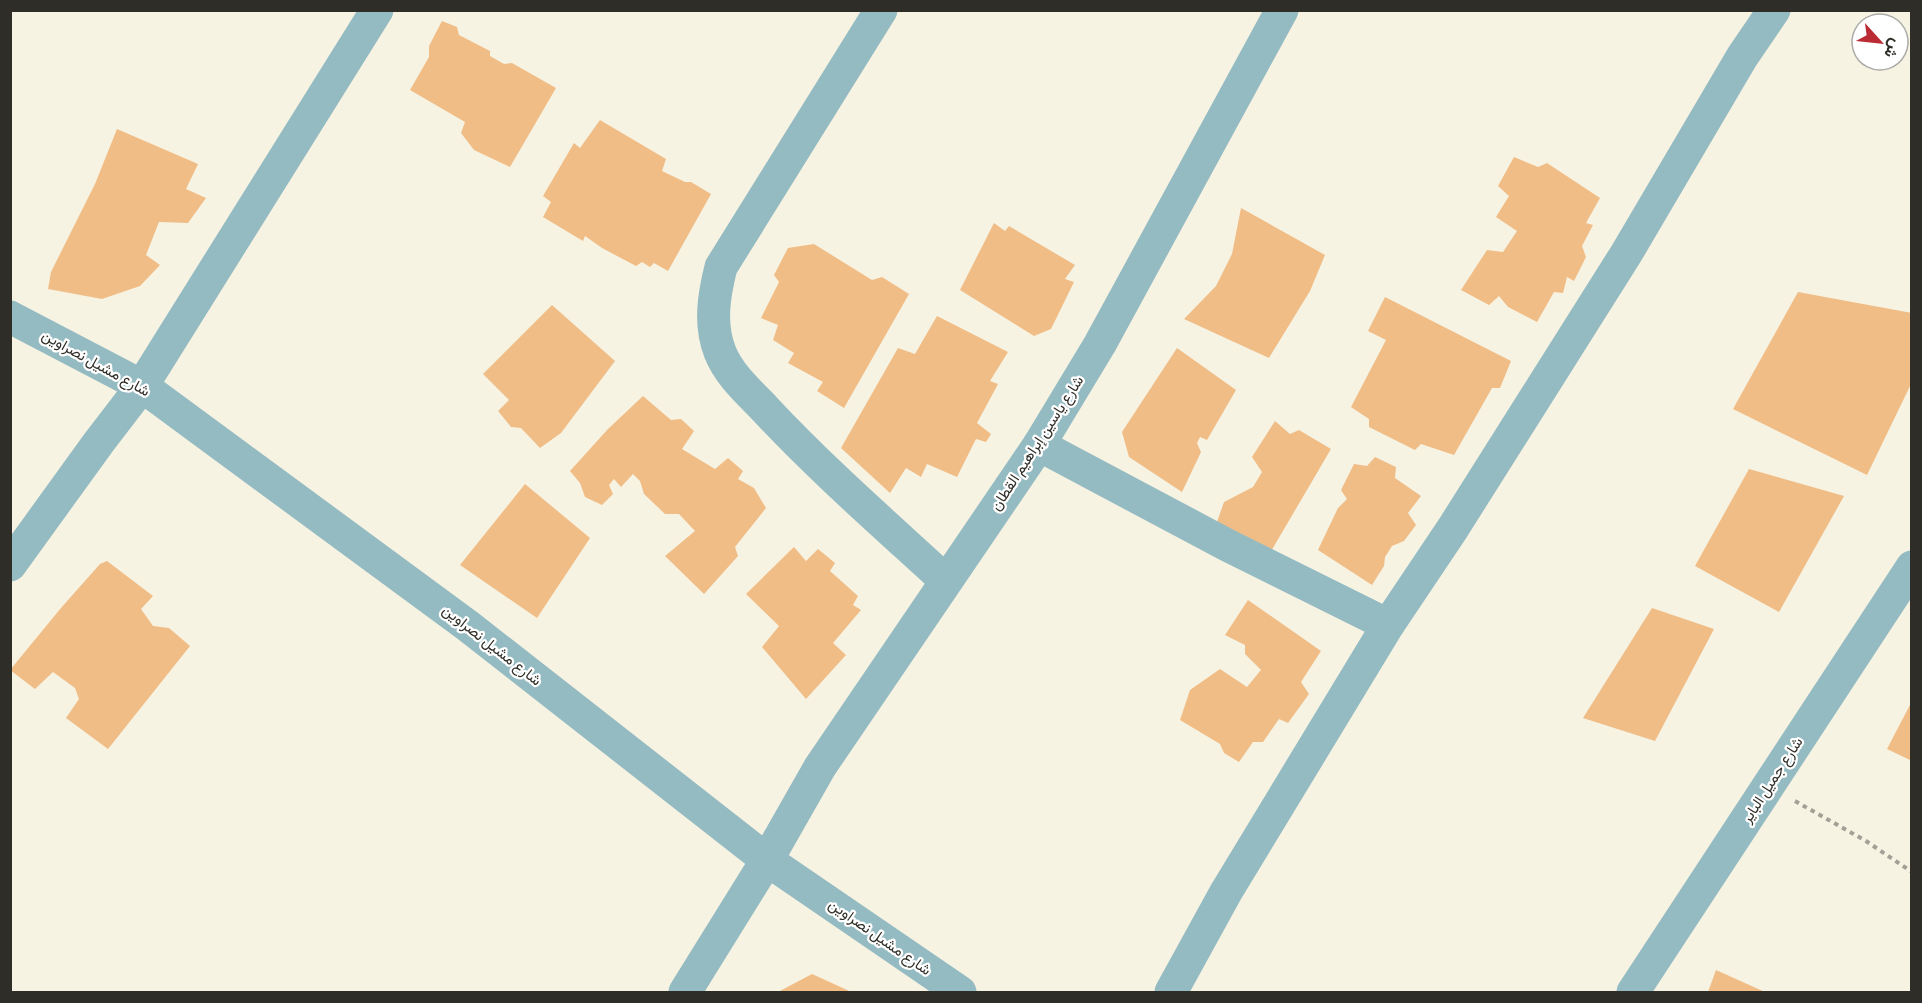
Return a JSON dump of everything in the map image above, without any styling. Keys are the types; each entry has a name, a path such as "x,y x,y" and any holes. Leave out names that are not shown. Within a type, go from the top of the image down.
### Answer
{"street":[{"path":"10,565 142,386 377,10"},
{"path":"881,10 721,267 713,297 715,330 720,352 730,372 808,455 945,580"},
{"name":"شارع ياسين إبراهيم القطان","path":"685,993 767,860 820,767 945,580 1039,445 1100,344 1282,10"},
{"path":"1171,993 1226,892 1388,625 1453,528 1626,254 1742,57 1774,10"},
{"name":"شارع مشيل نصراوين","path":"10,317 142,386 468,626 767,860 960,993"},
{"path":"1039,445 1227,545 1388,625"},
{"name":"شارع جميل الباير","path":"1633,993 1911,567"}],"path":[{"path":"1768,785 1866,841 1911,872"}],"building":[{"path":"442,21 457,27 459,35 490,51 490,56 504,64 512,63 556,88 510,167 474,150 461,133 465,122 410,90 429,57 429,46"},
{"path":"600,120 666,159 662,171 685,182 691,182 711,194 668,271 654,263 650,267 642,262 636,266 585,236 583,241 543,217 551,202 543,196 574,143 580,148"},
{"path":"117,129 198,164 186,189 206,198 188,223 159,222 146,255 160,265 140,286 102,299 48,289 51,272 95,184"},
{"path":"1514,157 1538,167 1547,163 1600,198 1586,223 1593,225 1582,246 1586,257 1574,281 1567,277 1563,293 1554,292 1537,322 1508,307 1499,296 1489,305 1461,290 1487,250 1503,252 1517,231 1496,217 1509,196 1498,186"},
{"path":"1241,208 1325,255 1310,291 1269,358 1184,319 1216,286 1232,254"},
{"path":"994,223 1005,231 1009,226 1075,265 1065,279 1074,282 1051,329 1034,336 960,290"},
{"path":"814,244 872,280 882,277 909,294 844,408 817,391 823,382 788,363 794,353 773,340 778,325 761,318 779,282 774,275 788,248"},
{"path":"1798,292 1912,313 1912,382 1867,475 1733,409"},
{"path":"1385,297 1511,361 1500,388 1492,388 1454,455 1421,444 1415,450 1369,427 1369,419 1351,407 1386,340 1368,331"},
{"path":"552,305 615,361 561,433 540,448 521,428 511,427 498,411 509,400 483,374"},
{"path":"937,316 1008,352 990,381 998,384 977,423 991,434 986,442 976,439 957,477 927,464 921,477 906,468 890,493 841,448 898,348 915,354"},
{"path":"1177,348 1236,390 1207,440 1200,437 1197,443 1201,452 1182,492 1129,457 1122,432"},
{"path":"643,396 671,420 681,419 694,431 682,449 715,469 728,458 743,471 738,479 754,488 766,508 735,547 738,556 704,594 665,556 695,531 679,514 665,514 644,494 640,481 633,474 621,487 614,479 609,485 613,494 602,505 585,497 580,483 570,471 608,429"},
{"path":"1275,421 1290,434 1299,430 1331,449 1270,553 1217,522 1224,502 1253,487 1262,472 1252,457"},
{"path":"1375,457 1396,467 1395,478 1421,496 1408,513 1416,525 1404,541 1392,546 1385,557 1384,566 1372,585 1318,550 1338,508 1347,499 1341,490 1354,464 1367,466"},
{"path":"1749,469 1844,496 1779,612 1695,566"},
{"path":"525,484 590,538 537,618 460,565"},
{"path":"794,547 806,561 818,549 835,563 830,571 858,596 853,605 861,610 833,643 846,655 806,699 762,647 779,626 746,594"},
{"path":"107,561 153,596 141,609 153,626 169,628 190,646 108,749 66,718 79,699 75,688 53,672 35,689 10,670 100,564"},
{"path":"1248,600 1321,651 1301,682 1309,694 1288,723 1279,719 1263,742 1253,742 1239,762 1224,753 1220,744 1180,720 1190,690 1220,669 1247,687 1261,670 1245,654 1245,645 1225,635"},
{"path":"1652,608 1714,629 1655,741 1583,718"},
{"path":"1912,701 1912,761 1887,749"},
{"path":"1716,970 1765,992 1708,992"},
{"path":"812,974 845,989 851,992 778,992"}]}
